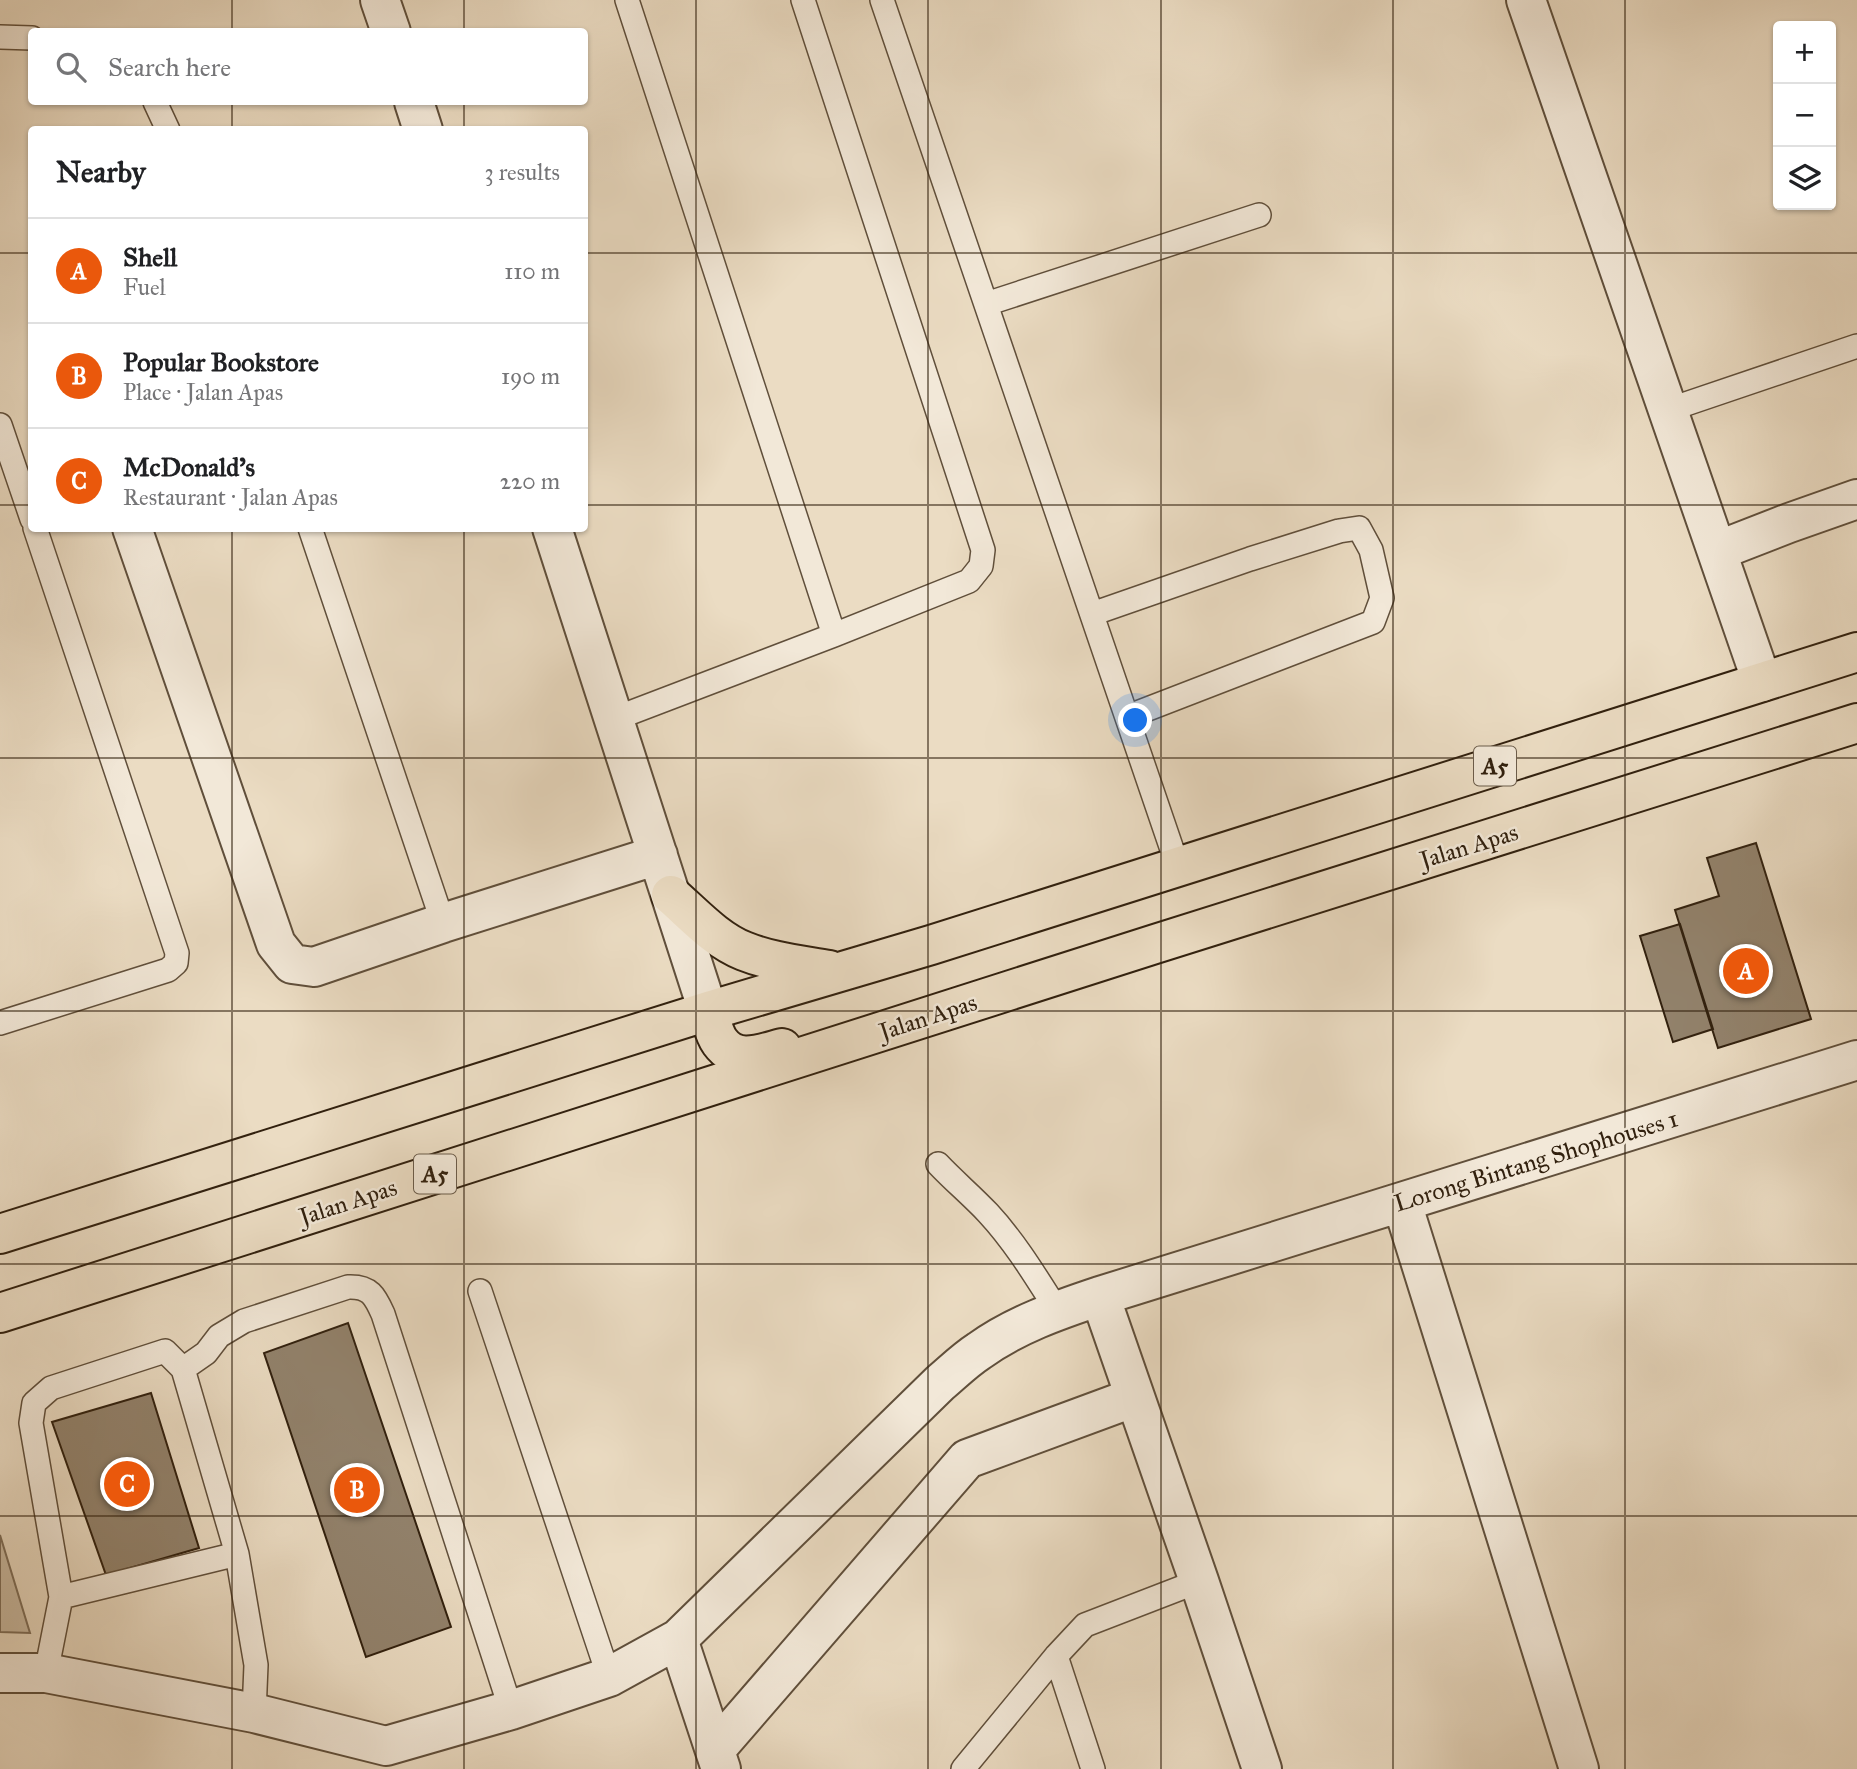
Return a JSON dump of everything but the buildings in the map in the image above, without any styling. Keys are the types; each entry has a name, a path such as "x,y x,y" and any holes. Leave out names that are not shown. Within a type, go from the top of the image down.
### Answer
{"highway":[{"name":"A5","path":"0,1234 1857,652"},
{"name":"Jalan Apas","path":"0,1313 1857,723"},
{"path":"671,895 719,937 744,951 783,962 839,971"},
{"path":"708,1011 719,1041 731,1053 746,1057 846,1029 860,1030 871,1036"}],"street":[{"path":"380,0 390,28"},
{"path":"1526,0 1762,682"},
{"path":"415,105 422,126"},
{"path":"1717,551 1857,499"},
{"path":"133,532 276,944 292,964 314,967 657,855"},
{"path":"553,532 708,1011"},
{"name":"Lorong Bintang Shophouses 1","path":"390,1758 512,1710 609,1677 678,1639 940,1383 979,1351 1015,1329 1057,1310 1855,1067"},
{"path":"1402,1203 1579,1769"},
{"path":"1112,1293 1135,1397 1262,1769"},
{"path":"718,1759 967,1460 1135,1397"},
{"path":"678,1639 718,1759"},
{"path":"0,1673 46,1673 254,1713 390,1758"}],"lane":[{"path":"626,0 834,635"},
{"path":"614,719 969,581 981,566 983,550 803,0"},
{"path":"882,0 1178,867"},
{"path":"0,37 28,38"},
{"path":"156,105 167,126"},
{"path":"986,304 1259,215"},
{"path":"1668,410 1857,346"},
{"path":"0,425 28,507"},
{"path":"1091,614 1339,531 1359,528 1371,550 1382,598 1373,622 1127,717"},
{"path":"0,1023 168,971 176,963 177,953 36,532"},
{"path":"311,532 443,923"},
{"path":"938,1164 988,1213 1033,1270 1057,1310"},
{"path":"183,1369 206,1353 219,1336 244,1321 348,1287 370,1291 383,1314 512,1710"},
{"path":"480,1291 609,1677"},
{"path":"46,1673 61,1597 31,1423 34,1403 51,1388 165,1351 183,1369 237,1554 256,1665 254,1713"},
{"path":"61,1597 237,1554"},
{"path":"963,1769 1085,1625 1199,1581"},
{"path":"1056,1656 1093,1769"}],"shaded area":[{"path":"0,1535 30,1633 0,1632"}],"place":[{"name":"Shell","path":"1746,971"},
{"name":"McDonald's","path":"127,1484"},
{"name":"Popular Bookstore","path":"357,1490"}]}
